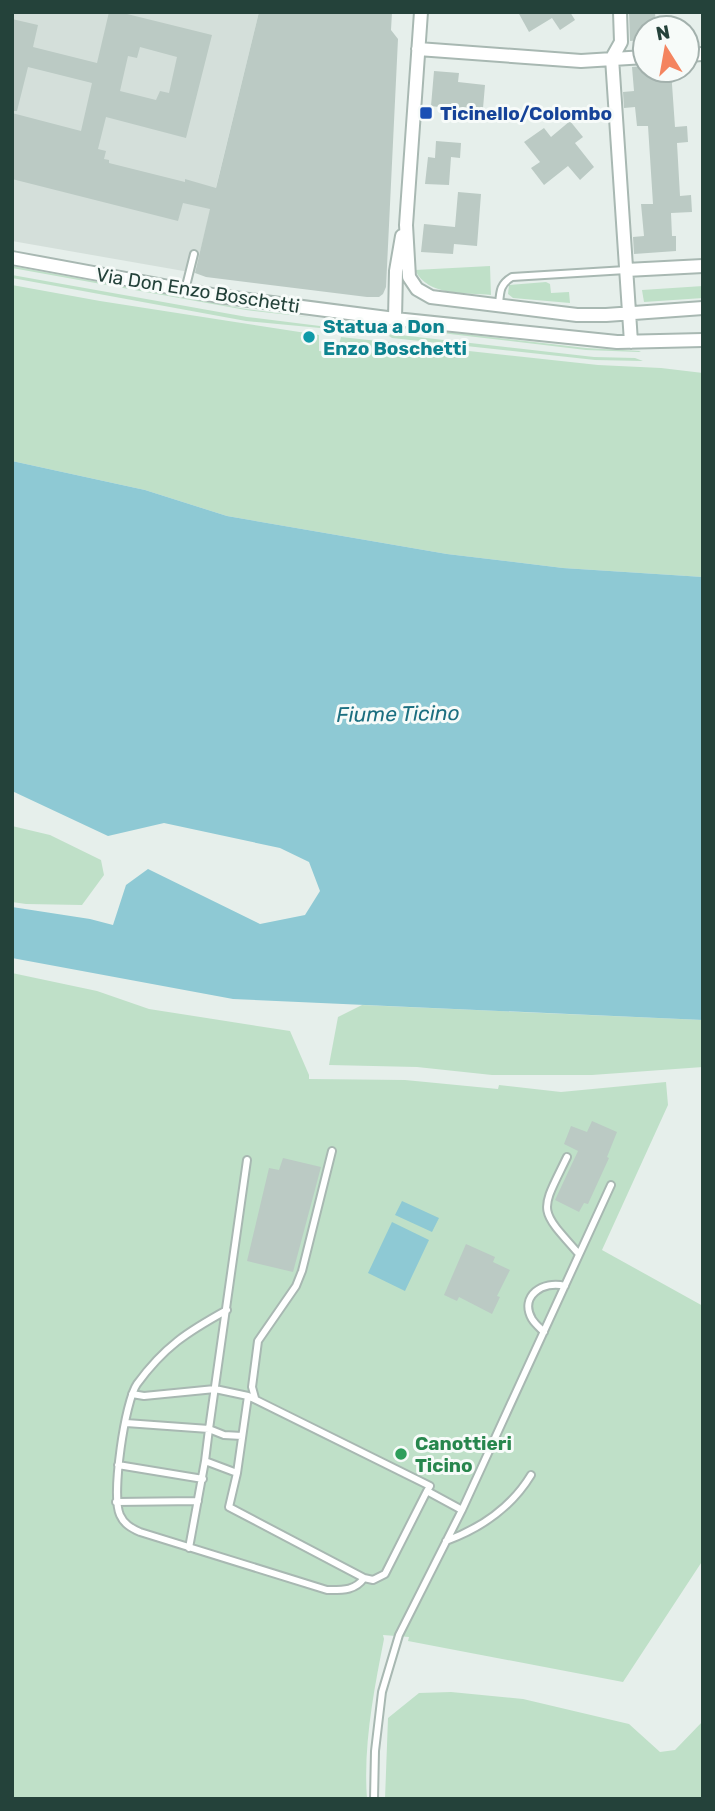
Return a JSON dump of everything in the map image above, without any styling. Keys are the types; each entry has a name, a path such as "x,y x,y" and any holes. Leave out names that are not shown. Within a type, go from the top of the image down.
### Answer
{"street":[{"path":"421,12 405,225 409,277 416,289 432,297 577,315 703,308"},
{"path":"620,12 621,42 612,58 631,342"},
{"path":"418,49 581,61 631,57"},
{"path":"390,318 397,260 405,225"},
{"name":"Via Don Enzo Boschetti","path":"12,258 185,290 390,318 631,342 703,340"},
{"path":"626,270 703,266"}],"lane":[{"path":"185,290 194,254"},
{"path":"499,305 503,282 512,277 626,270"},
{"path":"256,1400 252,1387 258,1342 296,1286 302,1271 332,1151"},
{"path":"567,1157 547,1198 546,1209 551,1221 579,1254"},
{"path":"189,1548 204,1479 247,1160"},
{"path":"374,1799 375,1751 382,1692 399,1635 461,1510 611,1185"},
{"path":"544,1332 532,1318 529,1311 530,1301 538,1288 546,1284 565,1286"},
{"path":"227,1310 172,1343 136,1385 118,1465 116,1502 122,1519 129,1527 189,1548 327,1590 352,1588 359,1585 364,1578"},
{"path":"132,1394 144,1396 215,1389 248,1396 429,1489 461,1510"},
{"path":"248,1396 237,1473 229,1507 364,1578 373,1580 385,1574 429,1489"},
{"path":"126,1423 209,1429 224,1435 242,1436"},
{"path":"205,1461 237,1473"},
{"path":"118,1465 204,1479"},
{"path":"446,1541 475,1529 505,1508 520,1493 531,1475"},
{"path":"116,1502 198,1501"}],"shaded area":[{"path":"12,12 259,12 195,273 12,241"}],"green space":[{"path":"12,266 246,309 316,318 246,310"},
{"path":"490,266 491,295 438,289 421,279 415,270"},
{"path":"12,275 320,328 246,321 12,278"},
{"path":"550,284 551,293 569,292 570,303 513,298 508,294 509,285"},
{"path":"12,285 319,335 319,351 337,353 341,337 598,365 703,373 703,577 563,568 447,554 227,516 145,490 12,461"},
{"path":"703,286 703,298 644,302 642,290"},
{"path":"390,327 586,348 641,351 586,350"},
{"path":"391,334 594,357 635,358 643,361 595,360 392,338 389,336"},
{"path":"12,826 50,835 101,860 104,875 82,905 12,902"},
{"name":"Canottieri Ticino","path":"12,973 97,991 149,1009 290,1031 309,1079 405,1080 498,1089 499,1085 561,1092 666,1082 668,1105 602,1250 703,1306 703,1560 623,1682 408,1641 409,1637 383,1635 368,1739 367,1799 12,1799"},
{"path":"362,1005 703,1020 703,1067 592,1075 492,1075 417,1067 329,1065 338,1017"},
{"path":"451,1692 523,1699 629,1724 660,1752 675,1750 703,1721 703,1799 385,1799 388,1718 419,1693"}],"water":[{"name":"Fiume Ticino","path":"12,461 145,490 227,516 447,554 563,568 703,577 703,1020 233,999 12,958 12,907 113,925 126,885 148,869 260,924 305,915 320,891 309,862 280,848 164,823 108,836 12,791"},
{"path":"402,1201 439,1218 432,1232 395,1215"},
{"path":"392,1222 429,1240 405,1291 368,1273"}],"building":[{"path":"109,12 119,12 212,35 186,138 106,117 98,149 106,151 104,159 109,160 109,163 216,188 259,12 392,12 391,30 398,39 386,287 383,294 379,297 367,297 206,277 195,273 210,209 183,203 178,221 12,179 12,113 81,131 92,83 28,67 17,111 12,111 12,19 38,25 33,47 97,63","holes":["140,47 177,57 169,93 160,91 156,100 120,91 128,56 137,58"]},
{"path":"518,12 570,12 575,20 560,30 552,18 529,32"},
{"path":"629,12 655,12 631,14 630,41"},
{"path":"434,71 459,73 458,82 485,85 482,120 460,118 461,110 431,106"},
{"path":"633,84 672,84 675,127 687,126 688,142 677,143 680,196 691,195 692,212 671,213 676,251 634,254 633,237 644,236 641,204 653,204 648,126 637,126 635,107 624,108 623,92 634,91"},
{"path":"570,121 583,137 575,143 594,167 580,180 568,166 544,185 531,168 540,162 524,142 544,128 551,137"},
{"path":"436,141 461,143 460,158 451,157 449,185 425,184 428,157 435,158"},
{"path":"458,192 481,194 477,246 454,244 453,254 421,252 424,224 455,227"},
{"path":"592,1121 617,1132 607,1157 609,1158 588,1204 584,1203 579,1212 555,1200 578,1151 564,1144 571,1126 587,1132"},
{"path":"283,1158 321,1167 293,1272 247,1261 269,1168 279,1170"},
{"path":"466,1244 495,1257 493,1262 510,1270 497,1296 500,1297 492,1314 459,1297 457,1301 444,1295"}],"place":[{"name":"Ticinello/Colombo","path":"426,113"},
{"name":"Statua a Don Enzo Boschetti","path":"309,337"},
{"name":"Canottieri Ticino","path":"401,1454"}]}
